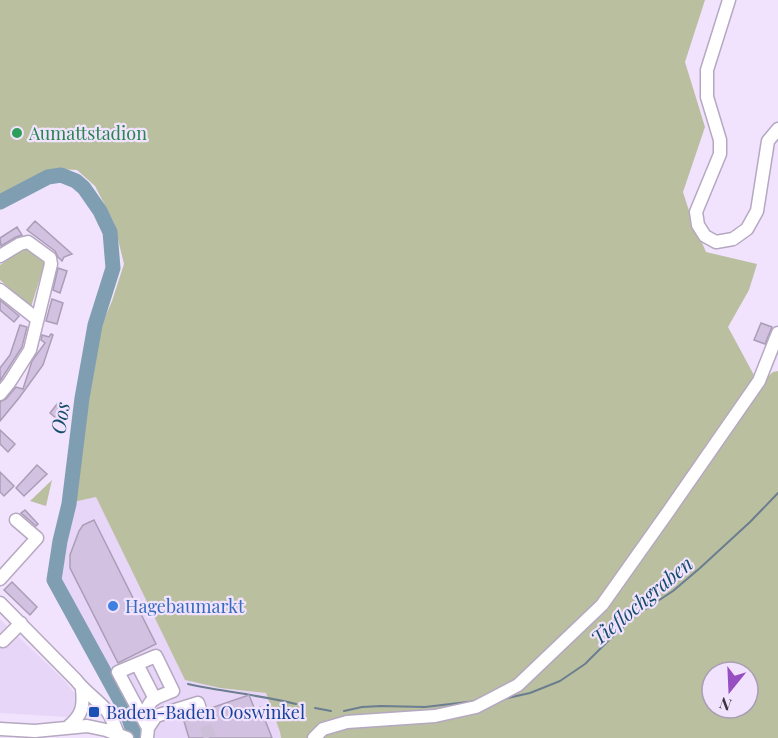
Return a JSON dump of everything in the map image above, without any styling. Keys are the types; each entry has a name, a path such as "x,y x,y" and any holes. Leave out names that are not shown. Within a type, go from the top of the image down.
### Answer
{"street":[{"path":"729,0 707,70 706,97 720,140 720,154 696,212 698,225 705,236 716,242 733,239 747,228 757,211 768,141 778,129"},
{"path":"0,256 28,242 50,258 51,264 30,350 0,394"},
{"path":"0,290 37,319"},
{"path":"314,738 323,729 347,722 435,716 476,707 518,685 602,605 759,381 778,333"},
{"path":"0,579 37,538 16,520"},
{"path":"0,603 76,680 82,689 108,712 119,736"},
{"path":"3,641 21,623"},
{"path":"156,656 173,691 148,704 146,728 118,672 156,656"},
{"path":"137,664 154,699"},
{"path":"68,727 77,720 82,708 84,699 82,689"},
{"path":"146,728 156,716 198,703 200,709"},
{"path":"0,729 35,731 79,726 98,733 119,736"}],"shaded area":[{"path":"96,496 185,680 220,688 266,693 281,738 149,738 135,724 58,578 73,502"},
{"path":"0,619 64,680 77,696 74,710 67,717 0,713"}],"green space":[{"path":"0,0 705,0 685,62 705,127 683,192 706,252 757,264 749,290 728,327 755,377 764,380 773,372 778,371 778,738 281,738 266,693 220,688 185,680 96,497 73,502 88,375 100,329 124,264 114,223 95,186 77,170 55,169 29,179 0,196"},
{"path":"26,247 45,262 31,307 0,280 0,265"},
{"path":"52,480 46,506 30,501"}],"building":[{"path":"35,221 72,254 64,257 62,261 55,251 27,230"},
{"path":"17,227 22,235 1,246 0,238"},
{"path":"58,268 67,271 60,293 53,290"},
{"path":"52,299 63,303 57,324 46,321"},
{"path":"0,300 19,316 14,322 0,310"},
{"path":"761,323 772,327 765,344 754,340"},
{"path":"20,325 27,327 22,347 0,381 0,368 10,355"},
{"path":"42,335 49,337 53,335 43,365 0,421 0,402 6,399 16,387 23,389 32,361 45,343 41,340"},
{"path":"57,404 65,411 58,420 50,413"},
{"path":"0,430 15,444 8,452 0,444"},
{"path":"37,465 47,474 24,496 16,488"},
{"path":"0,472 14,486 4,496 0,492"},
{"path":"25,510 38,524 36,526 21,513"},
{"name":"Hagebaumarkt","path":"94,520 156,644 118,663 70,568 70,555 79,531 83,525"},
{"path":"12,582 37,607 30,615 4,590"},
{"path":"249,695 255,710 260,707 272,738 189,738 183,718 194,714 203,717 207,714 208,709"}],"waterway":[{"name":"Oos","path":"0,202 48,177 61,175 76,181 84,188 100,211 110,232 113,268 95,325 82,398 69,504 54,580 128,715 135,738"},
{"name":"Tieflochgraben","path":"503,699 530,693 560,681 585,664 635,616 673,591 700,568 778,493"},
{"name":"Tieflochgraben","path":"188,684 296,704"},
{"name":"Tieflochgraben","path":"344,711 362,707 425,707 476,701"},
{"name":"Tieflochgraben","path":"315,708 331,711"}],"tunnel":[{"path":"200,709 210,738"}],"place":[{"name":"Aumattstadion","path":"17,133"},
{"name":"Hagebaumarkt","path":"113,606"},
{"name":"Baden-Baden Ooswinkel","path":"94,712"}]}
